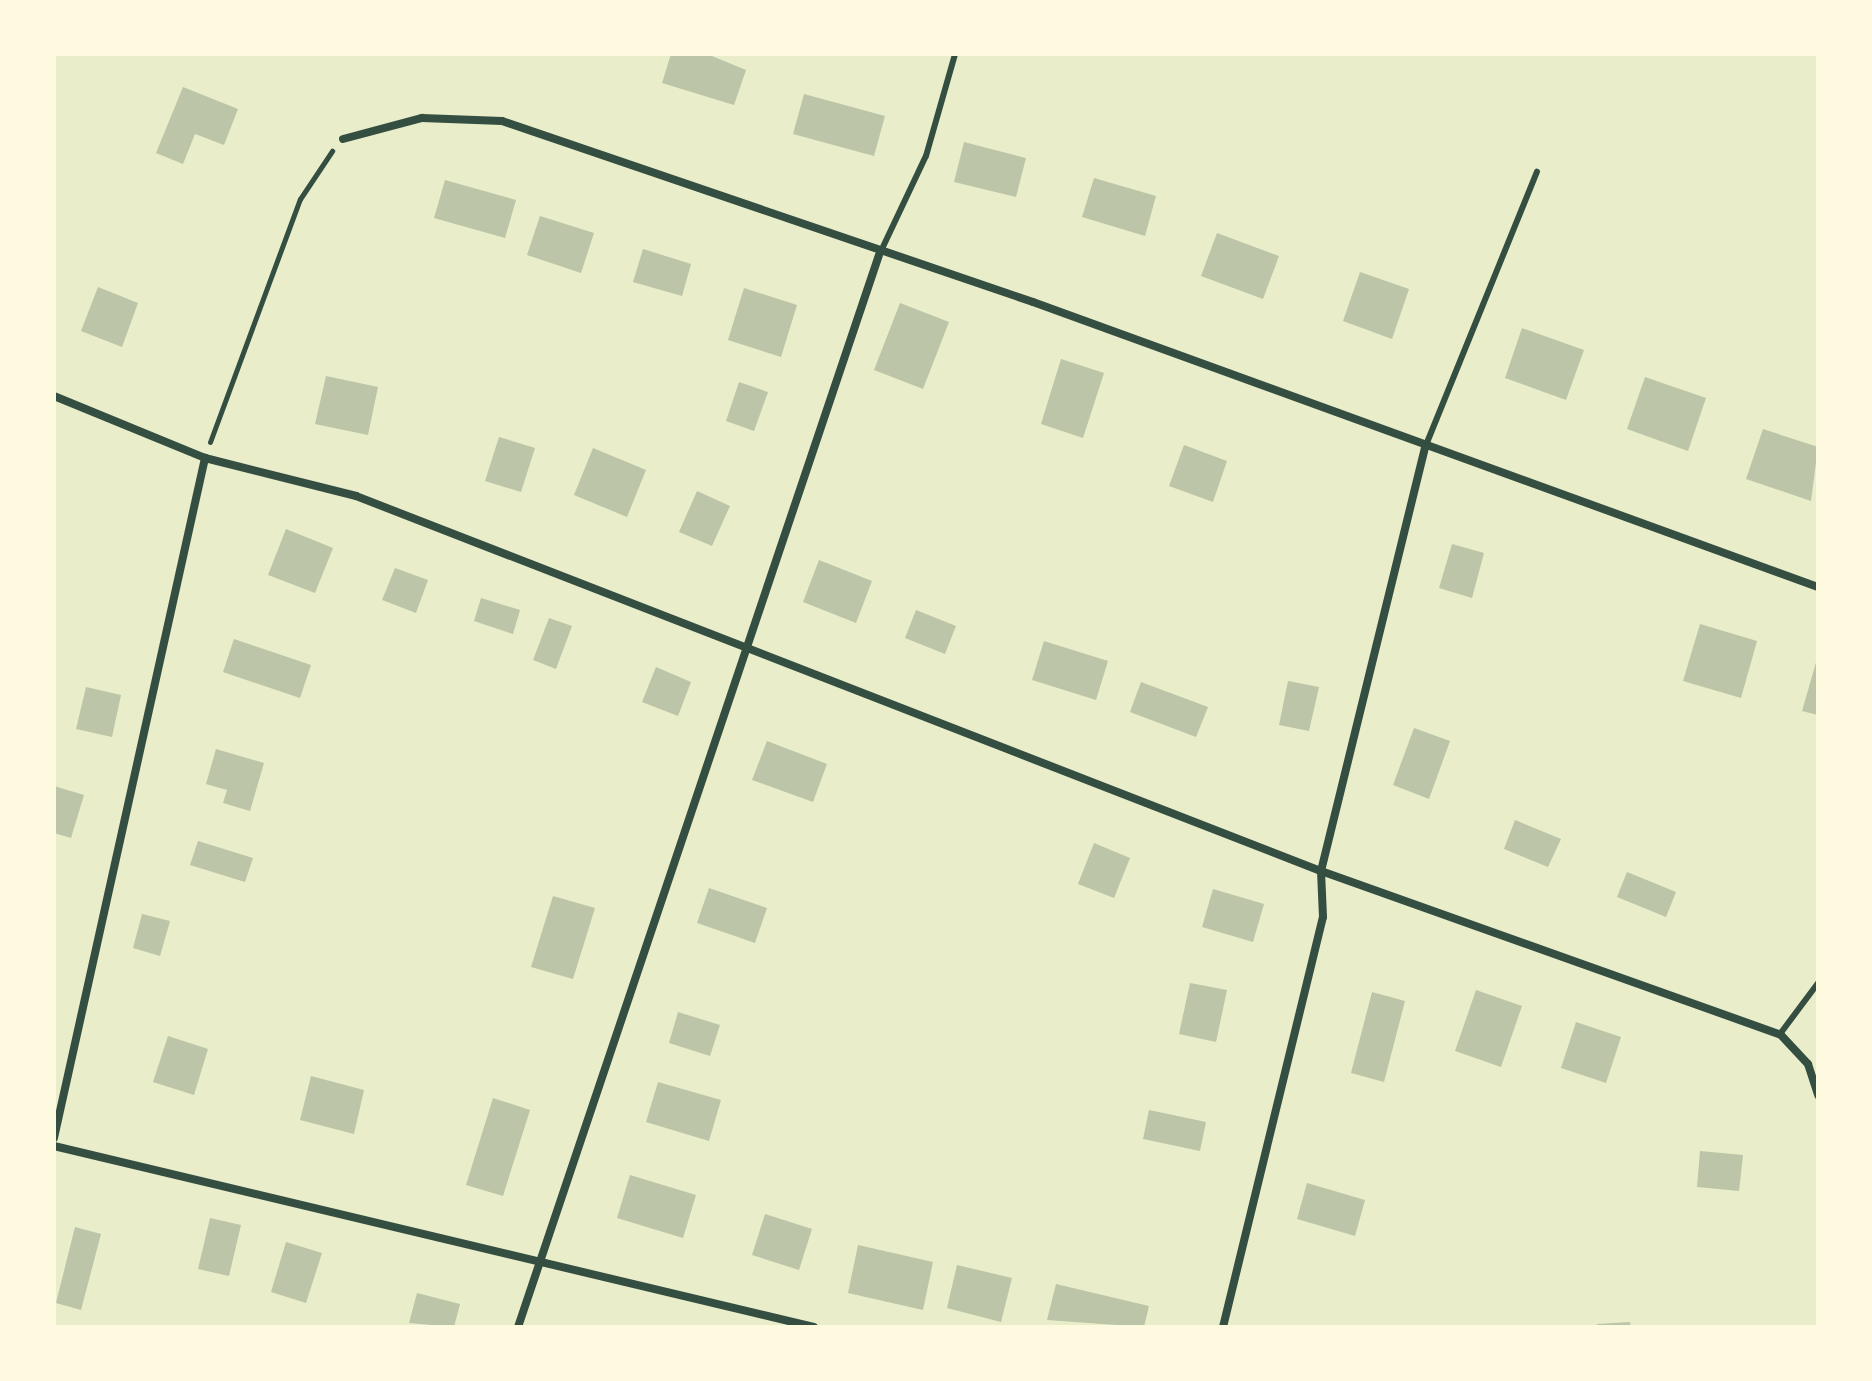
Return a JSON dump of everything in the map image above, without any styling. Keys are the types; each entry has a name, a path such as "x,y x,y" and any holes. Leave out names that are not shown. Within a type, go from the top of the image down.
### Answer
{"street":[{"path":"343,139 422,118 502,121 879,255 1033,302 1818,587"},
{"path":"518,1327 879,255"},
{"path":"54,396 205,458 356,496 746,653 1218,825 1321,871 1780,1034 1808,1064 1818,1095"},
{"path":"1223,1327 1323,917 1321,871 1426,445"},
{"path":"54,1138 205,458"},
{"path":"54,1146 539,1264 814,1327"}],"lane":[{"path":"879,255 926,156 955,54"},
{"path":"1426,445 1537,172"},
{"path":"1780,1034 1818,983"}],"path":[{"path":"205,458 300,199 343,139"}],"building":[{"path":"671,54 707,54 746,70 734,105 662,83"},
{"path":"183,87 238,109 224,145 195,134 183,164 156,153"},
{"path":"804,94 885,116 874,156 793,134"},
{"path":"964,142 1026,158 1016,197 954,182"},
{"path":"1094,178 1156,196 1145,236 1082,217"},
{"path":"445,180 516,200 505,238 434,218"},
{"path":"540,216 594,233 581,273 527,255"},
{"path":"1217,233 1279,256 1263,299 1201,276"},
{"path":"643,249 691,264 682,296 633,282"},
{"path":"1360,272 1409,289 1392,339 1343,321"},
{"path":"98,287 138,303 122,347 81,331"},
{"path":"744,288 797,305 781,357 728,340"},
{"path":"900,303 949,322 923,389 874,370"},
{"path":"1522,328 1584,350 1566,400 1505,378"},
{"path":"1061,359 1104,373 1083,438 1041,424"},
{"path":"326,376 378,387 368,435 315,424"},
{"path":"1645,377 1706,398 1688,451 1627,429"},
{"path":"739,382 768,392 754,431 726,421"},
{"path":"1763,429 1818,447 1811,501 1746,479"},
{"path":"499,437 535,448 521,492 485,481"},
{"path":"1184,445 1227,461 1213,502 1169,486"},
{"path":"593,448 646,470 627,517 574,495"},
{"path":"697,491 730,506 712,546 679,532"},
{"path":"286,529 333,548 315,593 268,575"},
{"path":"1452,544 1484,553 1472,598 1439,588"},
{"path":"819,560 872,581 856,623 803,602"},
{"path":"395,568 428,580 416,613 382,600"},
{"path":"481,598 520,610 513,634 474,621"},
{"path":"916,610 956,626 945,654 905,638"},
{"path":"549,618 572,626 556,669 533,660"},
{"path":"1700,624 1757,641 1741,698 1683,681"},
{"path":"234,639 311,665 300,698 223,672"},
{"path":"1044,641 1108,661 1096,700 1032,680"},
{"path":"1818,659 1818,715 1802,711"},
{"path":"656,667 691,682 678,716 642,702"},
{"path":"1288,681 1319,687 1309,731 1279,725"},
{"path":"1141,682 1208,707 1196,737 1130,712"},
{"path":"86,687 121,695 112,737 76,729"},
{"path":"1414,728 1450,741 1429,799 1393,785"},
{"path":"767,741 827,764 813,802 752,780"},
{"path":"216,749 264,763 250,811 223,803 227,790 206,784"},
{"path":"54,786 84,795 71,838 54,833"},
{"path":"1515,820 1561,839 1548,867 1504,849"},
{"path":"198,841 253,858 245,882 190,865"},
{"path":"1094,843 1130,858 1114,898 1078,884"},
{"path":"1627,872 1676,892 1666,917 1617,897"},
{"path":"709,888 767,908 755,943 697,923"},
{"path":"1213,889 1264,904 1253,942 1202,927"},
{"path":"553,896 595,908 573,979 531,967"},
{"path":"142,914 170,921 160,956 133,948"},
{"path":"1190,983 1227,990 1216,1042 1179,1034"},
{"path":"1476,990 1522,1006 1501,1067 1455,1051"},
{"path":"1372,992 1405,1001 1384,1082 1351,1073"},
{"path":"678,1012 720,1025 710,1056 669,1043"},
{"path":"1576,1022 1621,1037 1606,1083 1561,1068"},
{"path":"168,1036 208,1049 194,1095 153,1082"},
{"path":"311,1076 364,1090 354,1134 300,1120"},
{"path":"658,1082 721,1100 709,1141 646,1122"},
{"path":"493,1098 530,1110 503,1196 466,1185"},
{"path":"1149,1110 1206,1122 1200,1151 1143,1139"},
{"path":"1700,1151 1743,1155 1739,1191 1697,1187"},
{"path":"630,1175 696,1195 683,1238 617,1218"},
{"path":"1307,1183 1365,1200 1355,1236 1297,1219"},
{"path":"765,1214 812,1229 799,1270 752,1255"},
{"path":"210,1218 241,1225 229,1276 198,1269"},
{"path":"75,1227 101,1234 81,1310 56,1303"},
{"path":"286,1242 322,1253 306,1303 271,1292"},
{"path":"858,1245 933,1262 923,1310 848,1293"},
{"path":"957,1265 1012,1278 1001,1322 947,1308"},
{"path":"1056,1284 1149,1306 1144,1327 1047,1320"},
{"path":"417,1293 460,1304 454,1327 409,1323"},
{"path":"1630,1322 1631,1327 1597,1327 1597,1324"}]}
